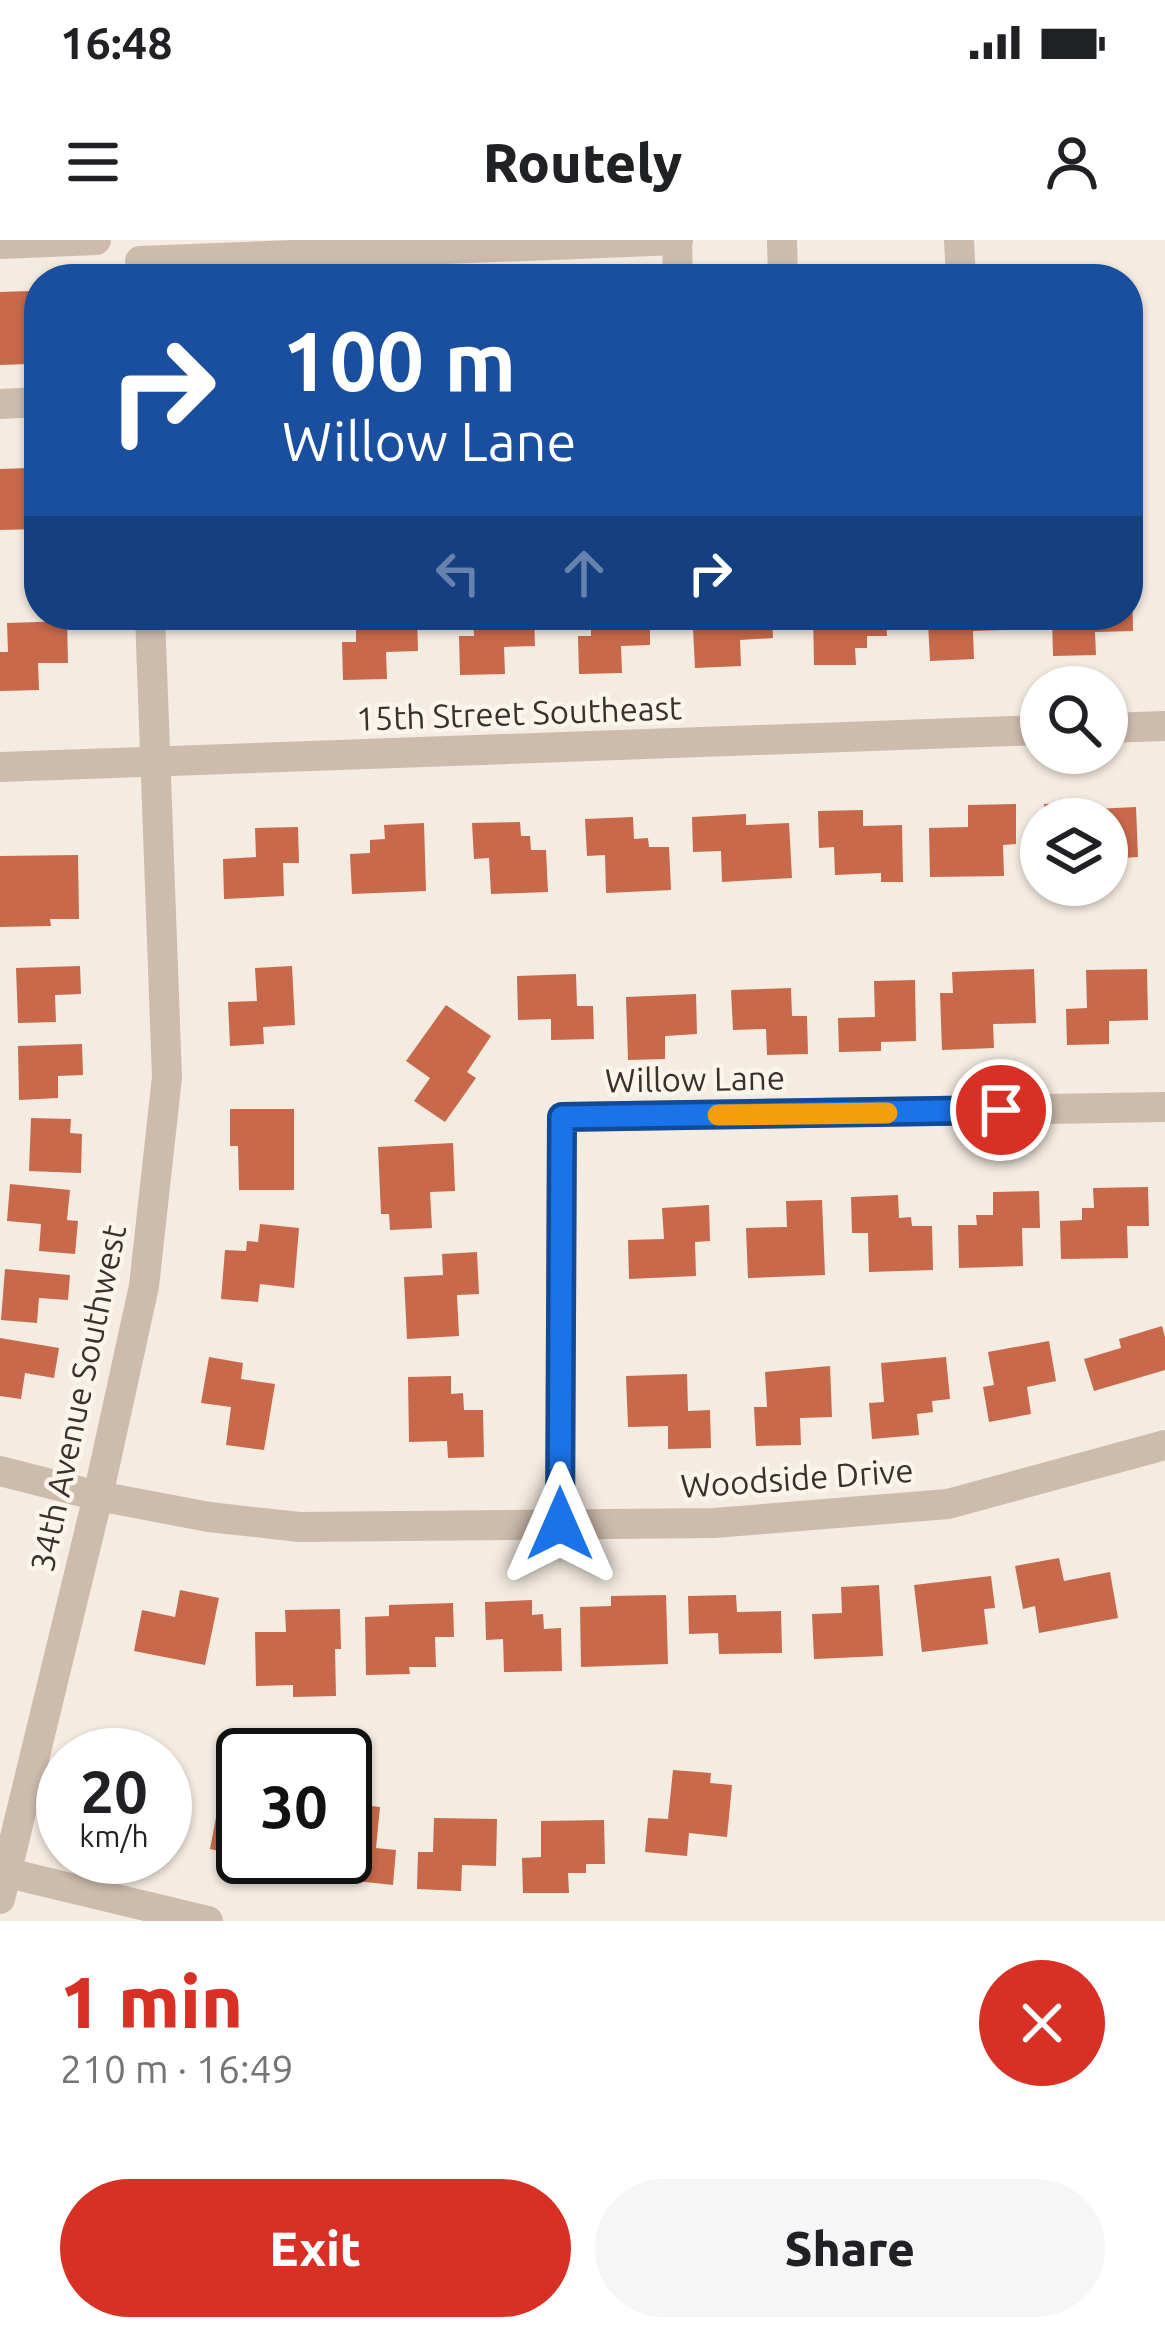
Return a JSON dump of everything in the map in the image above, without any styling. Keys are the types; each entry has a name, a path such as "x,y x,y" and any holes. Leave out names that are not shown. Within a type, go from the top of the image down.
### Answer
{"street":[{"path":"0,244 96,240"},
{"path":"140,260 395,257 500,244 678,240"},
{"name":"34th Avenue Southwest","path":"2,1881 98,1496 144,1286 167,1076 152,630"},
{"path":"1128,727 1165,726"},
{"name":"15th Street Southeast","path":"0,767 1020,731"},
{"name":"Willow Lane","path":"560,1524 562,1117 1165,1106"},
{"name":"Woodside Drive","path":"0,1471 208,1517 298,1527 714,1522 948,1504 1165,1445"},
{"path":"2,1881 208,1921"}],"building":[{"path":"24,291 24,364 0,365 0,292"},
{"path":"24,468 24,529 0,530 0,469"},
{"path":"24,622 24,630 67,630 68,663 38,663 39,690 0,691 0,652 8,652 7,623"},
{"path":"356,630 417,630 418,651 386,652 387,679 343,680 342,642 356,642"},
{"path":"474,630 534,630 535,646 504,647 505,674 460,675 459,636 474,636"},
{"path":"591,630 650,630 650,645 621,646 622,673 579,674 578,636 591,636"},
{"path":"693,630 773,630 773,638 740,640 741,666 695,668"},
{"path":"813,630 887,630 887,636 867,636 867,648 855,648 856,665 814,665"},
{"path":"928,630 1004,630 973,631 974,659 930,661"},
{"path":"1052,630 1133,630 1095,632 1096,655 1053,656"},
{"path":"1016,804 1016,844 1003,845 1004,876 930,877 929,828 968,827 968,805"},
{"path":"1128,807 1136,807 1138,857 1128,858"},
{"path":"863,810 863,826 902,825 903,882 881,882 881,873 835,875 834,847 819,848 818,811"},
{"path":"746,814 746,825 789,823 792,878 722,882 721,851 693,852 692,817"},
{"path":"633,817 634,839 648,838 649,847 669,847 671,890 606,893 605,855 587,856 585,819"},
{"path":"520,822 521,836 530,836 531,850 546,850 548,892 491,894 489,858 474,859 472,823"},
{"path":"424,823 426,891 352,894 350,854 370,853 370,840 385,839 384,825"},
{"path":"298,827 299,863 283,863 284,896 224,899 223,859 256,857 255,828"},
{"path":"78,855 79,919 50,919 51,926 0,927 0,856"},
{"path":"80,966 81,994 55,995 56,1022 18,1023 16,968"},
{"path":"292,966 295,1025 263,1027 264,1044 230,1046 228,1002 257,1001 255,968"},
{"path":"1034,969 1036,1023 993,1024 994,1048 942,1050 940,993 953,993 952,972"},
{"path":"1147,969 1148,1020 1109,1021 1109,1044 1067,1045 1066,1009 1087,1008 1086,970"},
{"path":"576,974 577,1006 593,1006 594,1039 551,1040 551,1019 518,1020 517,976"},
{"path":"915,980 916,1041 881,1042 881,1051 839,1052 838,1018 875,1017 874,981"},
{"path":"791,988 792,1016 807,1016 808,1054 767,1055 766,1029 733,1030 731,990"},
{"path":"696,994 697,1034 665,1036 665,1059 628,1060 626,997"},
{"path":"446,1005 491,1036 467,1072 476,1078 445,1122 414,1101 430,1078 406,1061"},
{"path":"82,1044 83,1075 58,1076 58,1098 19,1100 18,1046"},
{"path":"230,1109 294,1109 294,1190 239,1190 238,1146 230,1146"},
{"path":"31,1118 71,1119 70,1133 82,1134 81,1173 29,1171"},
{"path":"453,1143 455,1191 430,1192 432,1228 390,1230 389,1214 381,1214 378,1147"},
{"path":"10,1184 70,1190 67,1220 78,1221 75,1254 39,1251 41,1224 7,1221"},
{"path":"1148,1187 1149,1226 1127,1226 1128,1258 1061,1259 1060,1221 1082,1220 1082,1208 1094,1208 1093,1188"},
{"path":"1039,1191 1040,1228 1022,1228 1023,1266 959,1268 958,1225 977,1225 976,1215 993,1215 993,1192"},
{"path":"898,1195 899,1218 911,1217 912,1226 932,1226 933,1270 869,1272 868,1233 852,1233 851,1197"},
{"path":"822,1200 825,1275 748,1278 746,1228 787,1227 786,1201"},
{"path":"709,1205 710,1241 695,1242 696,1276 629,1279 628,1240 664,1239 662,1208"},
{"path":"260,1224 299,1228 294,1288 260,1284 258,1302 221,1299 225,1250 246,1251 247,1241 258,1242"},
{"path":"477,1252 479,1294 457,1295 459,1336 407,1339 404,1277 443,1275 442,1254"},
{"path":"5,1269 70,1275 68,1300 39,1298 37,1323 1,1320"},
{"path":"1162,1326 1165,1370 1094,1391 1084,1359 1121,1348 1119,1339"},
{"path":"0,1338 59,1348 54,1378 25,1373 21,1399 0,1396"},
{"path":"1049,1341 1056,1381 1027,1387 1031,1414 989,1422 983,1387 994,1385 988,1352"},
{"path":"209,1357 243,1363 241,1379 275,1384 264,1450 226,1445 231,1407 201,1403"},
{"path":"946,1357 950,1399 932,1401 933,1412 917,1414 919,1435 872,1439 869,1403 884,1402 881,1363"},
{"path":"830,1366 832,1417 800,1418 801,1445 756,1446 754,1407 767,1407 765,1372"},
{"path":"687,1374 688,1411 710,1410 711,1448 668,1449 668,1426 628,1427 626,1376"},
{"path":"451,1376 451,1394 463,1393 464,1410 483,1410 484,1457 448,1458 447,1441 409,1442 408,1377"},
{"path":"1059,1558 1064,1581 1110,1572 1118,1618 1039,1633 1035,1606 1023,1609 1015,1566"},
{"path":"991,1576 995,1608 984,1609 988,1644 922,1652 914,1585"},
{"path":"879,1585 883,1656 814,1659 812,1614 842,1613 841,1587"},
{"path":"180,1590 219,1598 205,1665 134,1651 142,1610 175,1617"},
{"path":"666,1595 668,1664 581,1667 580,1607 611,1606 611,1596"},
{"path":"736,1595 737,1612 781,1611 782,1653 719,1654 718,1633 689,1634 688,1596"},
{"path":"532,1600 532,1615 543,1614 544,1629 561,1628 562,1671 504,1672 503,1639 486,1640 485,1602"},
{"path":"453,1603 454,1637 435,1637 436,1667 409,1667 410,1674 366,1675 365,1617 389,1616 389,1605"},
{"path":"340,1609 336,1696 293,1697 293,1685 256,1686 255,1632 286,1632 285,1610"},
{"path":"673,1770 711,1773 710,1783 732,1785 727,1837 689,1833 687,1856 645,1852 648,1818 668,1819"},
{"path":"372,1806 380,1807 376,1848 396,1850 393,1885 372,1883"},
{"path":"216,1817 216,1850 210,1849"},
{"path":"434,1818 497,1819 496,1866 462,1865 461,1891 417,1889 418,1852 433,1852"},
{"path":"604,1820 605,1864 586,1864 586,1873 568,1873 569,1893 523,1893 522,1858 541,1857 541,1821"}],"slow traffic":[{"path":"718,1115 887,1113"}],"route":[{"path":"560,1524 562,1117 1001,1110"}]}
